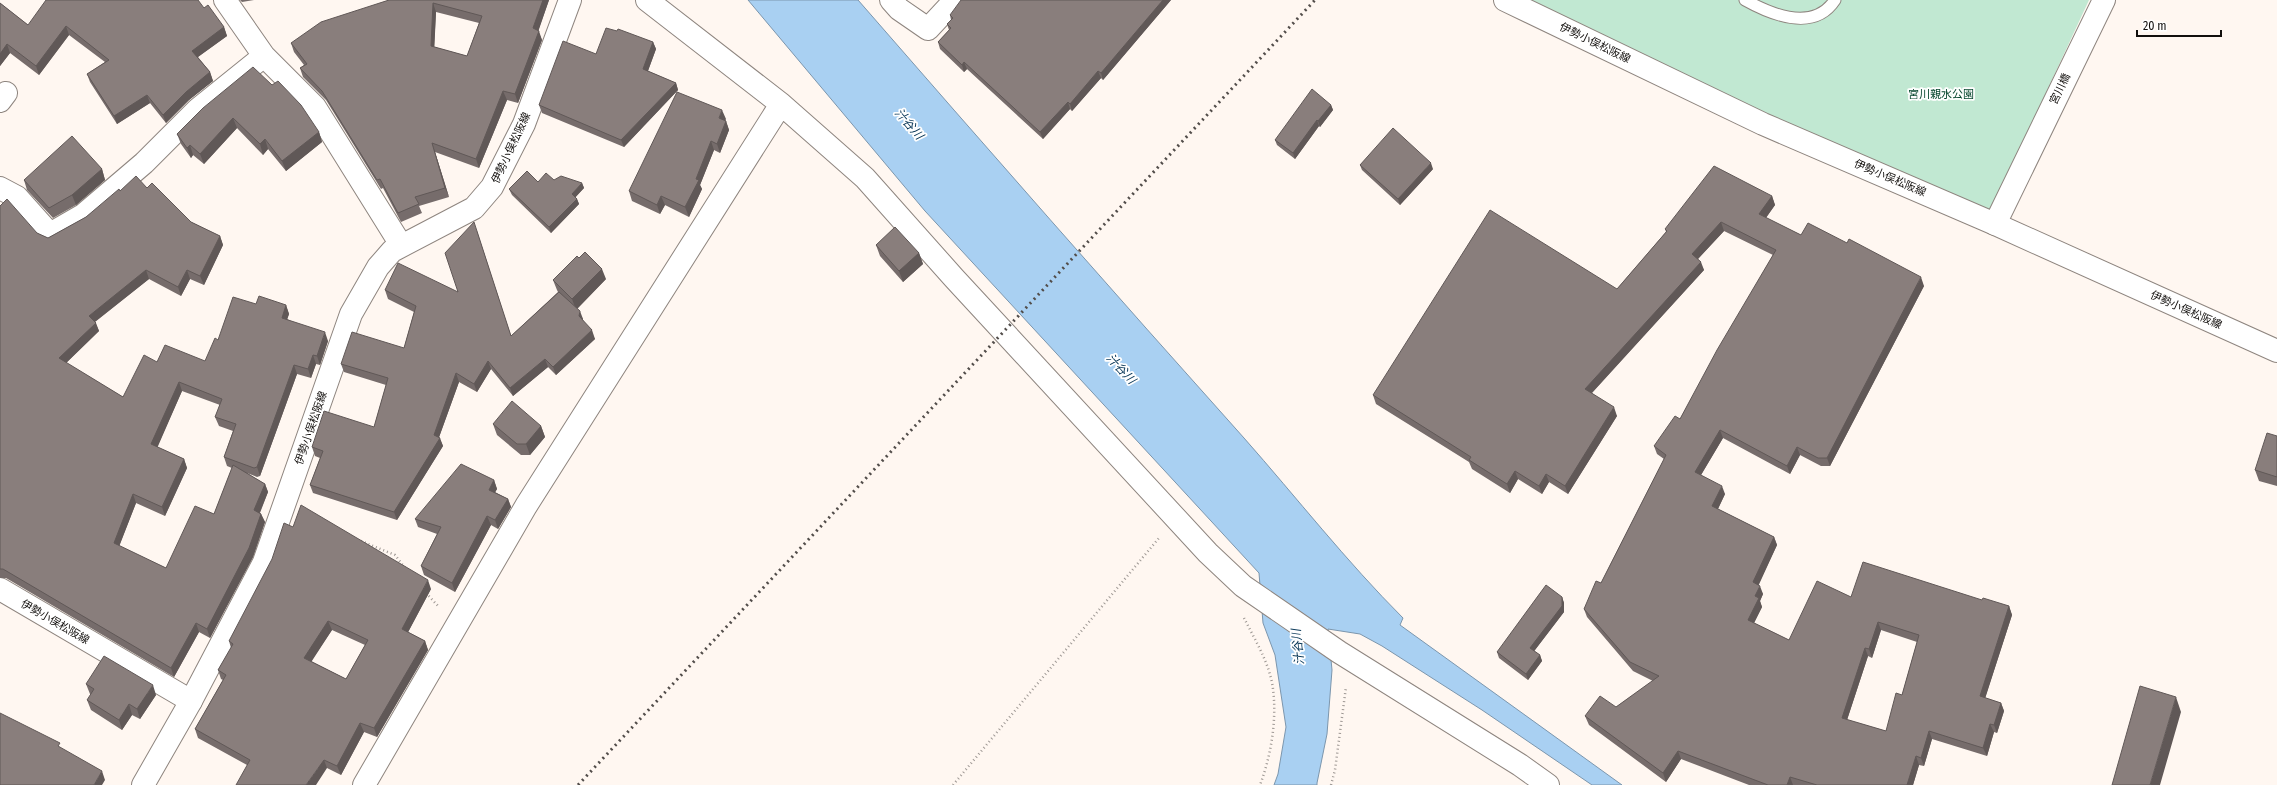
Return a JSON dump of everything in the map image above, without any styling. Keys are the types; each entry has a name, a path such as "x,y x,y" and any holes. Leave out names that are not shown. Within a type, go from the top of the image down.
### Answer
{"street":[{"path":"225,0 264,56 314,107 401,245"},
{"name":"伊勢小俣松阪線","path":"0,589 191,701 264,562 351,314 378,267 392,251 474,208 492,187 524,124 570,0"},
{"path":"647,0 781,104 865,178 954,278 1208,553 1243,586 1347,656 1520,765 1548,785"},
{"path":"891,0 899,9 928,29 955,0"},
{"name":"伊勢小俣松阪線","path":"1505,0 1764,124 1995,224 2277,351"},
{"name":"宮川橋","path":"1995,224 2104,0"},
{"path":"0,188 17,197 50,234 83,215 144,163 198,109 264,56"},
{"path":"364,785 526,506 781,104"},
{"path":"143,785 191,701"}],"lane":[{"path":"1745,0 1758,8 1791,18 1812,19 1831,7 1836,0"}],"path":[{"path":"953,785 1176,518"},
{"path":"360,540 395,555 410,573"},
{"path":"425,591 456,627"},
{"path":"1240,612 1263,655 1273,688 1273,726 1265,771 1260,785"},
{"path":"1331,785 1335,770 1348,674 1347,656"}],"green space":[{"name":"宮川親水公園","path":"1515,0 2089,0 1987,220"}],"water":[{"name":"汁谷川","path":"748,0 858,0 1050,220 1244,438 1342,552 1403,618 1400,625 1622,785 1592,785 1482,710 1382,646 1360,634 1328,629 1332,670 1327,734 1317,785 1274,785 1278,774 1286,727 1275,655 1263,623 1259,573 925,211"}],"building":[{"path":"46,0 198,0 204,8 208,5 224,27 192,51 210,72 186,92 163,115 147,95 114,116 87,74 109,60 66,26 36,66 7,44 0,54 0,3 28,25"},
{"path":"389,0 543,0 533,28 539,31 515,94 503,91 476,159 432,143 445,188 415,197 419,204 398,213 380,179 377,180 322,91 300,68 307,64 291,43 321,22","holes":["433,3 482,16 467,56 431,46"]},
{"path":"961,0 1163,0 1101,73 1098,71 1070,104 1068,102 1040,132 964,62 962,65 938,42 951,28 947,24 953,18 950,15"},
{"path":"606,28 617,31 618,29 653,42 643,69 676,83 621,140 539,105 563,41 596,54"},
{"path":"253,67 272,85 278,81 301,105 319,132 282,161 265,139 260,144 233,118 200,154 190,145 187,148 177,134 203,108"},
{"path":"1312,89 1331,105 1318,121 1317,120 1293,153 1275,140"},
{"path":"677,92 722,110 719,118 726,121 717,144 711,141 696,179 699,180 685,207 661,196 657,205 629,191"},
{"path":"1393,128 1431,163 1398,199 1360,165"},
{"path":"72,136 102,169 72,195 49,208 24,180"},
{"path":"1714,166 1772,196 1759,214 1801,235 1808,223 1847,243 1849,239 1921,277 1827,458 1818,458 1797,447 1787,466 1720,430 1695,472 1722,486 1712,506 1774,537 1753,582 1760,586 1755,596 1759,598 1748,620 1789,640 1817,581 1851,597 1863,562 1982,600 1983,598 2009,606 1980,696 2001,703 1994,725 1990,724 1983,748 1929,731 1921,758 1916,756 1907,785 1817,785 1790,777 1787,785 1768,785 1678,751 1663,773 1585,716 1600,696 1616,707 1659,676 1630,662 1584,609 1596,581 1601,583 1666,455 1654,446 1675,416 1680,419 1717,350 1776,250 1721,222 1692,254 1701,262 1585,389 1614,407 1565,486 1546,474 1539,486 1515,471 1507,484 1469,460 1471,457 1373,395 1490,210 1617,289 1667,231 1665,229","holes":["1878,622 1919,635 1902,695 1896,693 1886,731 1842,718 1865,648 1869,649"]},
{"path":"527,171 538,182 546,173 554,180 561,176 582,183 572,194 577,199 549,227 509,189"},
{"path":"136,176 147,188 152,183 191,222 220,236 200,276 187,270 178,287 146,270 89,316 96,323 59,358 123,397 144,355 157,362 165,345 205,361 215,338 218,340 233,297 256,304 259,296 286,305 282,318 325,332 317,356 313,355 308,369 294,365 257,467 254,468 224,457 236,424 215,417 222,399 179,382 151,444 184,459 162,507 133,494 114,543 166,568 195,506 214,514 233,465 265,484 254,510 261,514 249,548 207,629 196,623 171,668 3,569 0,569 0,206 7,199 37,233 48,238 86,217 119,189 120,191"},
{"path":"474,222 511,336 559,292 580,311 579,316 592,330 553,367 545,359 510,388 488,361 474,384 456,373 434,435 440,438 394,512 310,485 323,451 312,447 324,411 374,427 388,378 341,364 352,332 404,348 416,306 385,290 398,263 458,292 445,253"},
{"path":"895,227 919,253 899,271 876,245"},
{"path":"585,252 602,269 572,299 553,280 577,256 579,258"},
{"path":"512,401 541,426 526,444 517,444 493,424"},
{"path":"2267,433 2277,436 2277,477 2255,470"},
{"path":"461,464 494,480 489,490 508,499 495,520 487,516 452,583 421,566 441,527 415,519"},
{"path":"301,505 428,580 402,629 425,641 374,728 360,723 337,766 324,760 306,785 236,785 250,760 195,729 226,675 218,670 233,644 229,641 272,559 284,523 293,527","holes":["328,621 368,640 346,679 304,658"]},
{"path":"1546,585 1562,597 1562,606 1530,648 1540,655 1526,674 1497,652"},
{"path":"104,656 153,685 137,709 129,704 119,720 87,700 94,689 86,684"},
{"path":"2140,686 2176,697 2150,785 2112,785"},
{"path":"0,713 60,743 58,746 102,771 94,785 0,785"}],"railway":[{"path":"578,785 1315,0"}]}
